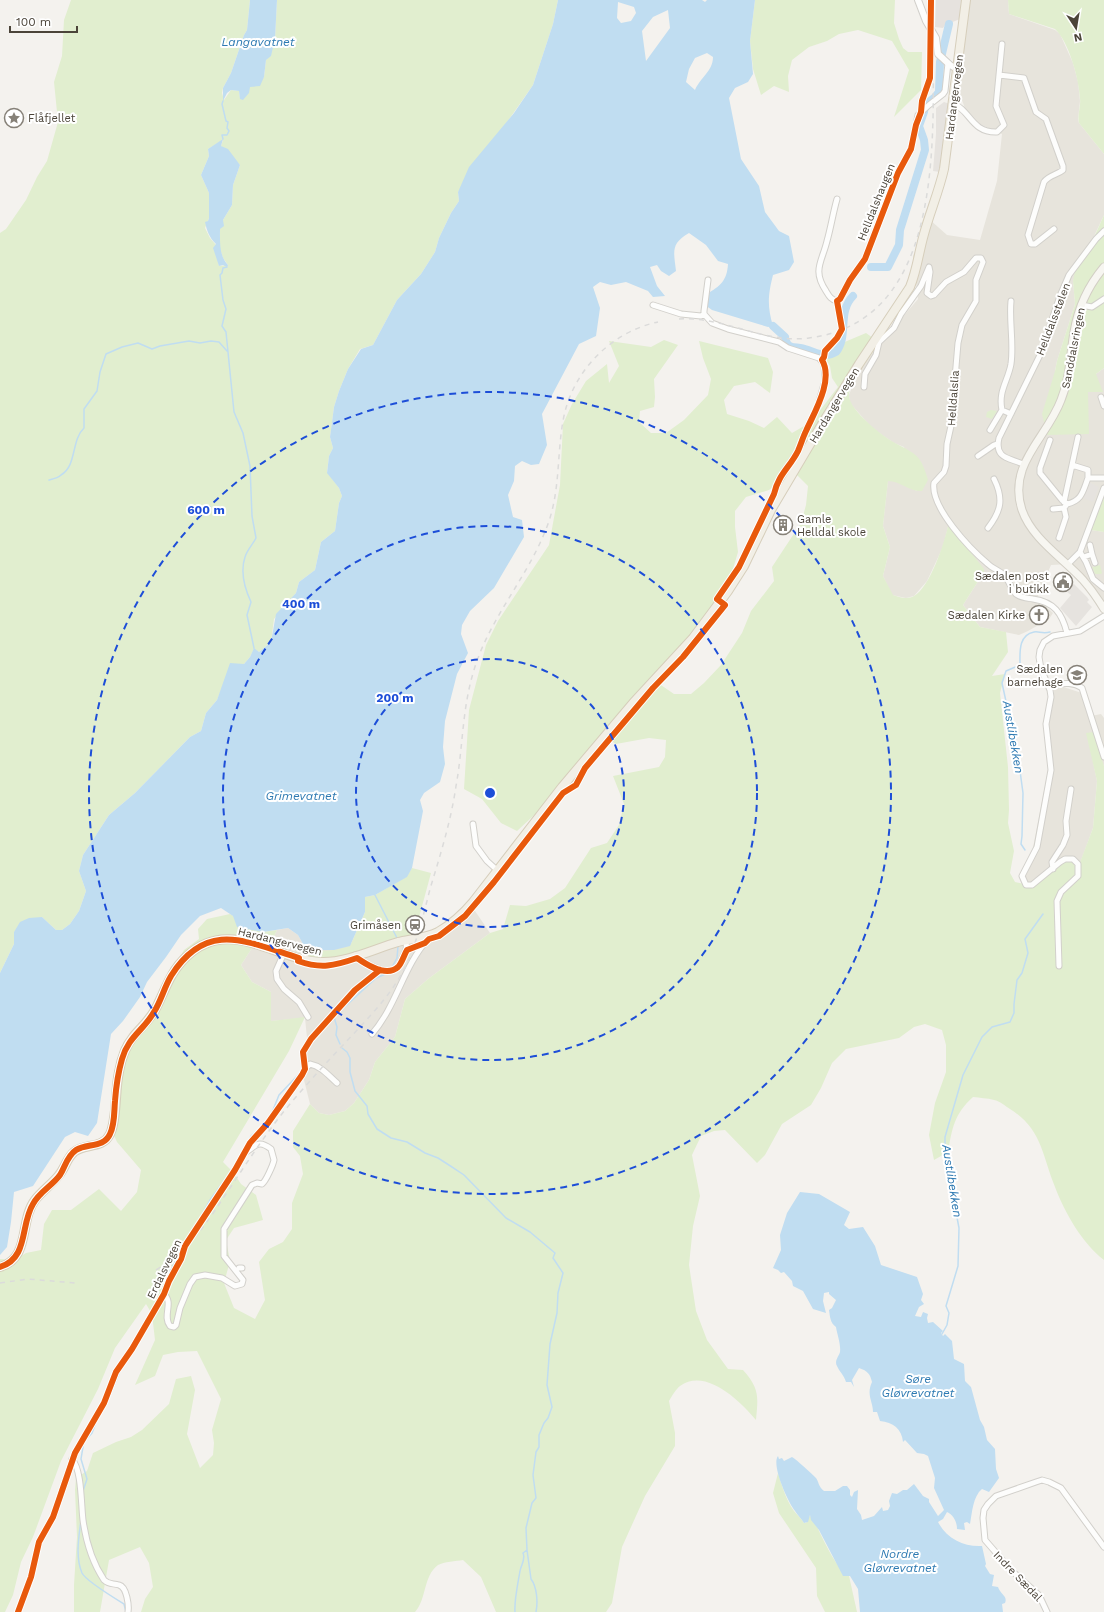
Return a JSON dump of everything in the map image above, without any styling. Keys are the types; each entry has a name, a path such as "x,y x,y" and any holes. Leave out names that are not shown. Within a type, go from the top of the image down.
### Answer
{"main road":[{"name":"Hardangervegen","path":"0,1267 9,1263 17,1255 32,1205 41,1193 58,1176 70,1155 80,1148 98,1144 108,1137 113,1124 116,1085 125,1050 132,1038 150,1018 170,978 184,959 196,949 208,942 227,939 252,942 306,960 322,962 337,961 400,942 428,936 437,932 457,919 473,902 562,787 706,622 736,579 764,523 787,483 859,364 906,293 914,276 925,232 944,169 966,0"},
{"name":"Sanddalsringen","path":"1104,267 1089,288 1081,305 1074,333 1069,375 1061,401 1050,423 1023,464 1019,492 1025,517 1037,534 1091,589 1104,609"}],"street":[{"path":"918,0 928,27 936,38 936,47 940,56 947,62 952,61 958,66"},
{"path":"953,104 959,106 969,119 982,129 997,132 1004,125 996,106 1002,44"},
{"name":"Helldalshaugen","path":"837,199 819,268 820,278 824,288 832,299 837,301 840,299 850,280 864,259 898,173 911,149 918,116 945,91 947,62"},
{"path":"998,75 1024,78 1036,112 1046,119 1063,166 1063,170 1048,177 1044,182 1029,229 1029,240 1031,244 1035,244 1054,229"},
{"name":"Helldalsstølen","path":"997,444 1040,355 1060,296 1070,275 1104,231"},
{"name":"Helldalslia","path":"864,387 865,374 876,355 879,342 894,328 901,314 922,286 929,267 930,272 927,291 928,295 931,296 934,295 946,282 964,272 976,258 982,260 976,280 976,300 962,325 958,343 946,466 944,472 935,481 934,487 942,513 954,529 986,563 1004,574 1013,591 1018,595 1042,600 1049,603 1056,609 1064,621 1067,633"},
{"path":"708,280 704,314 710,322 779,342 788,348 812,355 823,362 825,381 817,408 805,432 798,451 780,478 768,508"},
{"path":"906,293 914,298"},
{"path":"1081,305 1092,307 1104,299"},
{"path":"990,430 1002,410 1000,397 1011,364 1009,317 1011,301"},
{"path":"653,305 681,314 701,316 704,314"},
{"path":"1101,397 1104,406"},
{"path":"1002,410 1011,414"},
{"path":"1059,538 1066,516 1065,505 1078,437"},
{"path":"1050,440 1040,472 1065,505"},
{"path":"978,456 997,444 1001,454 1006,458 1023,464"},
{"path":"1053,509 1074,502 1080,498 1088,478 1088,470 1072,465"},
{"path":"780,478 787,483"},
{"path":"1088,478 1104,478"},
{"path":"988,528 998,512 1000,494 994,479"},
{"path":"1068,564 1080,552 1104,488"},
{"path":"1000,494 1005,489"},
{"path":"1090,546 1095,563"},
{"path":"1080,552 1084,557 1094,579 1104,588"},
{"path":"1084,557 1092,554"},
{"path":"1059,966 1057,901 1061,892 1078,876 1079,868 1076,861 1070,858 1060,862 1053,869 1029,886 1023,882 1022,873 1037,847 1051,770 1046,724 1051,697 1049,685 1040,669 1039,657 1040,650 1044,642 1048,639 1058,634 1080,631 1104,616"},
{"path":"1049,685 1069,683 1082,688 1104,757"},
{"path":"1053,869 1052,862 1063,845 1067,834 1066,821 1071,789"},
{"path":"473,824 476,846 487,861 498,871"},
{"path":"372,1034 384,1021 400,991 406,972 428,939 428,936"},
{"path":"305,1069 303,1052 315,1034 355,990 386,970 396,968 400,964 407,950 400,942"},
{"name":"Hardangervegen","path":"284,953 276,971 277,979 284,989 299,1002 308,1016"},
{"path":"355,955 361,961 386,970"},
{"path":"305,1069 310,1064 314,1065 337,1083"},
{"name":"Erdalsvegen","path":"18,1612 31,1577 39,1542 53,1517 72,1460 85,1434 104,1403 116,1372 126,1360 164,1294 181,1259 185,1246 253,1138 268,1123 305,1069"},
{"name":"Erdalsvegen","path":"164,1294 169,1303 167,1321 170,1326 174,1326 176,1325 177,1315 189,1287 195,1278 205,1275 222,1278 236,1286 242,1284 243,1280 224,1256 224,1229 252,1185 257,1183 262,1184 266,1180 273,1164 274,1157 273,1152 269,1147 260,1143 245,1152"},
{"path":"72,1460 75,1462 80,1482 83,1520 89,1551 104,1580 108,1584 120,1585 123,1588 128,1612"},
{"name":"Indre Sædal","path":"1047,1612 1039,1596 1012,1571 985,1540 983,1518 988,1504 996,1496 1042,1480 1049,1482 1056,1485 1065,1493 1104,1547"}],"shaded area":[{"path":"936,0 961,0 960,19 945,25 943,28 935,27"},
{"path":"969,0 1008,0 1009,14 1055,30 1060,34 1073,63 1078,82 1080,101 1079,123 1104,154 1104,215 1073,281 1075,304 1055,371 1088,391 1096,374 1104,368 1104,495 1091,530 1104,532 1104,611 1070,564 1051,565 1037,598 1053,613 1049,619 1019,635 980,627 963,605 984,572 948,527 943,547 927,581 914,596 906,598 892,595 883,576 890,547 883,526 888,480 895,481 917,491 904,447 894,443 872,428 850,403 849,395 857,374 873,352 918,299 913,256 929,219 947,235 980,240 997,181 1002,134 969,119 959,92 962,47 968,20"},
{"path":"944,102 950,104 940,172 933,171 936,134 936,108"},
{"path":"1089,482 1099,487 1093,502 1083,498"},
{"path":"1073,583 1087,597 1089,600 1087,602 1092,607 1076,626 1060,608 1071,595 1067,592"},
{"path":"1054,684 1085,694 1091,716 1101,714 1104,718 1104,766 1087,733 1097,781 1093,828 1079,866 1029,885 1020,876 1031,858 1049,765 1046,720 1054,693"},
{"path":"473,908 490,933 428,979 405,999 395,1037 375,1062 369,1080 354,1103 345,1111 329,1115 319,1113 310,1104 304,1080 302,1060 307,1038 305,1018 271,1021 271,992 252,982 241,965 254,945 268,949 277,930 288,928 298,935 303,944 406,943 436,939"}],"green space":[{"path":"71,0 250,0 247,30 231,73 223,88 222,93 224,100 231,90 239,91 240,98 249,87 264,77 266,60 275,39 277,0 558,0 553,24 533,85 458,192 459,201 451,213 439,238 435,252 421,274 397,300 373,345 360,349 348,369 334,407 330,437 333,448 329,456 327,472 339,488 342,496 339,503 335,531 321,542 315,570 299,582 296,593 274,619 271,642 259,652 254,649 244,664 238,665 224,683 217,700 206,713 201,731 190,737 135,793 109,815 83,855 79,871 86,891 79,911 70,924 62,930 56,930 42,917 14,932 14,944 0,973 0,233 6,229 26,200 37,177 47,161 58,122 54,82 62,56 64,20","holes":["223,140 221,146 240,165 233,185 232,205 223,220 220,229 220,249 223,258 228,265 219,266 216,245 210,238 205,228 209,218 209,193 201,175 209,156 208,149"]},
{"path":"755,0 895,0 894,23 903,48 908,52 922,52 921,90 894,117 909,70 892,41 858,30 839,34 827,41 809,47 792,60 788,76 789,92 774,86 761,95 753,69 750,41"},
{"path":"1008,0 1104,0 1104,154 1079,123 1078,117 1080,102 1078,81 1065,43 1055,29 1009,14"},
{"path":"1104,215 1104,368 1096,374 1103,392 1088,392 1089,434 1047,435 1042,414 1075,304 1073,281 1077,262 1091,244"},
{"path":"866,333 880,343 853,383 849,395 850,401 860,415 875,429 917,456 923,465 928,480 922,491 913,490 892,481 888,481 883,526 890,547 883,576 893,595 909,598 914,596 926,584 936,564 948,526 954,531 984,569 984,572 963,605 980,627 1006,632 1008,652 992,676 1005,674 1000,693 1008,767 1008,823 1014,851 1010,873 1015,882 1029,885 1066,859 1079,865 1093,828 1097,781 1086,733 1093,732 1104,766 1104,1260 1088,1245 1069,1217 1059,1197 1035,1134 1021,1117 1000,1102 991,1099 973,1097 967,1103 955,1122 948,1152 934,1160 929,1135 935,1103 946,1072 946,1045 942,1030 925,1024 914,1027 899,1038 846,1049 832,1063 821,1088 811,1105 782,1124 765,1155 757,1163 725,1130 714,1131 701,1136 692,1155 700,1196 693,1226 689,1265 696,1311 707,1340 728,1369 743,1370 749,1377 757,1394 756,1420 732,1396 712,1384 701,1381 690,1381 680,1386 676,1391 669,1401 675,1433 675,1446 645,1496 622,1547 612,1603 606,1612 496,1612 481,1577 463,1560 438,1565 433,1570 427,1581 422,1601 415,1612 141,1612 145,1599 153,1587 149,1563 140,1547 109,1560 100,1612 74,1612 77,1537 75,1490 76,1478 87,1471 93,1453 116,1442 131,1437 142,1430 169,1404 176,1379 191,1376 195,1390 187,1434 200,1468 213,1455 214,1443 212,1430 221,1399 197,1351 178,1352 163,1355 155,1376 135,1385 155,1340 152,1314 146,1304 115,1348 98,1389 61,1461 33,1537 21,1562 13,1595 5,1612 0,1612 0,1259 15,1260 26,1253 41,1250 44,1224 52,1210 71,1210 99,1189 121,1211 137,1192 141,1170 117,1142 111,1129 116,1065 121,1047 154,1004 184,950 199,939 198,929 207,919 230,914 263,932 277,930 268,949 254,945 241,965 252,982 271,992 271,1021 305,1017 289,1051 223,1162 233,1172 241,1184 256,1195 263,1220 234,1228 226,1240 230,1261 224,1283 234,1308 255,1319 265,1300 259,1262 269,1249 283,1242 292,1229 292,1203 303,1174 300,1156 293,1147 293,1131 310,1104 319,1113 329,1115 345,1111 354,1103 369,1080 375,1062 395,1037 405,999 428,979 490,933 503,929 510,905 526,906 550,899 565,888 591,848 607,843 619,825 624,804 613,776 659,767 665,757 666,740 649,738 616,744 604,737 544,806 517,831 501,823 482,799 464,789 469,710 486,645 498,621 549,545 560,485 563,424 572,404 586,381 607,364 609,383 619,366 609,341 651,347 664,340 678,345 654,379 654,407 640,411 639,422 651,433 666,433 684,420 708,395 711,379 703,358 699,341 768,358 773,372 770,393 755,382 734,386 724,400 727,414 749,421 764,428 777,417 792,433 811,422 838,387 832,378 830,366 821,352","holes":["793,471 808,486 806,505 801,523 772,567 774,581 751,611 742,633 721,665 691,694 674,694 655,681 710,615 730,579 738,552 735,511 746,497 769,490"]},
{"path":"991,410 997,411 992,419 986,417 987,412"},
{"path":"1104,495 1104,532 1091,530"},
{"path":"1100,565 1102,573 1095,574 1092,567"},
{"path":"412,868 431,873 414,936 337,958 319,959 302,956 303,944 315,949 326,951 350,946 365,912 365,897 375,895 406,877"},
{"path":"778,1473 786,1498 791,1507 804,1523 806,1523 810,1515 836,1563 849,1576 857,1612 825,1612 817,1596 816,1568 779,1513 773,1493"}],"water":[{"name":"Langavatnet","path":"250,0 277,0 275,39 271,56 266,60 264,77 260,86 250,87 249,93 243,100 240,99 239,91 231,90 227,93 223,101 223,88 231,73 247,30"},
{"name":"Grimevatnet","path":"558,0 702,0 705,2 707,0 755,0 750,41 753,74 748,82 735,88 729,98 741,159 759,186 765,212 779,231 789,236 794,262 789,270 773,275 769,300 773,326 768,327 712,310 705,305 707,294 716,288 724,279 728,264 718,261 706,245 689,233 676,245 674,254 676,271 669,276 661,271 657,265 650,267 657,286 665,296 653,297 648,291 626,282 611,285 600,282 593,287 600,308 596,336 579,344 542,414 547,445 539,464 531,465 522,461 515,466 514,481 508,495 513,517 522,520 524,537 494,588 470,611 462,625 461,634 468,653 457,674 445,721 443,747 445,764 440,782 424,793 420,800 423,811 412,868 407,877 375,895 365,897 365,912 350,946 334,950 313,950 303,944 298,935 288,928 263,932 237,927 233,916 221,908 200,916 181,935 147,982 140,997 123,1021 111,1034 97,1123 88,1136 75,1132 65,1137 33,1186 14,1192 7,1247 0,1255 0,973 14,944 14,932 20,922 29,918 42,917 56,930 62,930 70,924 79,911 86,891 79,871 83,855 109,815 135,793 190,737 201,731 206,713 217,700 230,663 244,664 250,657 254,648 259,652 271,642 276,614 296,593 299,582 315,570 321,542 335,531 339,503 342,496 339,488 327,473 329,456 333,448 330,437 334,407 348,369 361,349 373,345 397,300 421,274 435,252 439,238 451,213 459,201 458,192 469,167 514,113 533,85 553,24","holes":["618,2 634,7 636,13 631,21 621,23 617,18","668,10 670,28 646,61 642,31 653,17","707,53 713,57 709,70 695,90 686,82 689,69 695,58"]},
{"path":"223,139 221,146 228,149 240,165 233,185 232,205 223,220 224,226 220,229 221,248 223,257 228,265 227,267 223,265 219,266 213,248 216,244 210,236 205,222 208,221 209,218 209,193 201,175 209,156 208,149"},
{"name":"Søre Gløvrevatnet","path":"800,1192 819,1194 850,1212 844,1225 849,1229 863,1227 875,1246 881,1265 917,1277 923,1294 921,1300 924,1304 919,1307 915,1316 921,1317 923,1312 928,1314 928,1323 933,1322 943,1331 941,1333 943,1336 945,1334 952,1341 954,1359 964,1364 965,1381 971,1387 987,1440 995,1449 996,1469 999,1478 989,1492 982,1489 979,1492 973,1505 970,1524 967,1522 964,1523 965,1530 957,1529 954,1519 947,1512 943,1519 938,1522 946,1533 957,1541 969,1545 982,1546 986,1564 985,1566 990,1574 994,1575 992,1586 998,1587 1005,1597 1006,1601 1002,1604 1003,1612 860,1612 858,1589 850,1576 843,1576 819,1530 811,1520 810,1515 808,1522 804,1523 788,1500 778,1475 776,1461 778,1456 779,1459 782,1458 784,1461 792,1457 816,1478 824,1491 835,1491 843,1486 847,1486 852,1497 854,1492 858,1490 857,1509 862,1520 874,1516 882,1507 883,1511 888,1510 892,1493 897,1494 903,1490 907,1490 914,1484 923,1496 929,1499 929,1502 938,1516 944,1510 934,1488 935,1478 928,1456 917,1453 905,1440 903,1442 901,1433 896,1427 889,1423 880,1421 877,1412 873,1412 870,1394 872,1382 868,1373 859,1368 852,1380 854,1387 851,1382 846,1382 838,1368 836,1362 840,1352 839,1342 836,1327 831,1321 829,1310 832,1308 836,1300 829,1294 829,1292 824,1293 823,1301 826,1313 813,1309 803,1291 793,1286 792,1281 784,1272 781,1273 773,1268 781,1250 780,1235 787,1213"}],"waterway":[{"path":"871,267 888,267 899,245 900,230 925,150 924,140 919,126 925,105 939,92 940,62 949,24"},
{"path":"223,101 222,104 226,121 228,122 227,128 229,131 227,135 222,135 223,139"},
{"path":"227,267 223,268 220,275 223,300 226,309 222,326 226,332 234,412 243,433 250,466 252,516 256,538 246,554 243,569 245,586 251,602 247,615 254,648"},
{"path":"786,341 791,347 802,348 824,355 836,352 842,339 845,309 853,296"},
{"path":"773,326 785,337"},
{"path":"49,480 60,476 70,466 77,439 84,428 84,409 97,391 100,372 106,354 122,347 138,343 152,349 160,346 189,341 200,343 211,341 219,342 227,351"},
{"name":"Austlibekken","path":"1025,850 1021,844 1023,793 1013,719 1007,706 1002,683 1006,671 1020,665 1021,645 1025,637 1034,632 1050,632"},
{"path":"375,895 397,938"},
{"name":"Austlibekken","path":"942,1334 947,1325 949,1313 946,1306 958,1266 959,1228 945,1154 945,1137 963,1075 982,1037 992,1027 1010,1022 1014,1013 1017,980 1022,973 1028,953 1025,939 1043,914"},
{"path":"391,969 397,958 398,946"},
{"path":"337,1014 376,978 388,973"},
{"path":"334,1017 337,1027 336,1035 340,1044"},
{"path":"342,1048 347,1052 350,1058 350,1072 355,1091 367,1106 368,1114 377,1129 391,1138 407,1142 425,1153 438,1158 464,1175 506,1218 530,1232 555,1253 553,1258 563,1273 558,1293 557,1313 550,1344 547,1385 552,1407 539,1435 539,1447 536,1452 533,1475 536,1498 532,1503 526,1528 527,1550 523,1553 524,1560 517,1586 515,1612"},
{"path":"271,1115 279,1095 300,1073"},
{"path":"248,1142 251,1136 257,1131"},
{"path":"161,1295 169,1273 175,1262 177,1253 194,1229 210,1200 235,1166"},
{"path":"107,1403 121,1369"},
{"path":"83,1491 87,1479 81,1459 83,1447 84,1442 92,1433 97,1420"},
{"path":"81,1520 78,1553 82,1573 95,1585 124,1604 126,1612"},
{"path":"527,1550 531,1579 535,1586 537,1604 536,1612"}],"railway":[{"path":"679,319 696,319 776,337 792,339 809,338 857,322 891,292 913,250 926,201 932,148 933,0"},
{"path":"156,1270 190,1243 214,1212 285,1110 314,1076 381,1004 403,971 418,934 448,825 454,799 467,699 474,670 490,631 532,559 553,509 557,484 561,434 567,403 574,387 584,371 609,345 640,327 658,322"},
{"path":"0,1283 28,1279 75,1283"}],"cycle path":[{"path":"0,1267 9,1263 16,1256 20,1249 26,1221 33,1204 60,1175 70,1155 80,1148 104,1141 110,1134 114,1122 118,1075 125,1051 132,1039 150,1018 159,1003 171,976 185,958 199,947 214,941 229,940 262,946 299,958 298,961 314,965 328,966 357,958 377,969 388,971 398,967 407,950 425,943 429,939 439,936 465,916 494,882 563,793 576,785 585,768 653,688 683,657 725,605 717,599 739,567 781,476 798,451 822,396 826,377 822,360 825,351 837,338 842,329 837,301 840,299 850,280 865,259 898,173 911,149 916,125 921,112 922,101 930,78 931,0"},
{"path":"18,1612 31,1577 39,1542 53,1517 75,1453 104,1403 116,1372 132,1349 164,1294 181,1259 185,1246 235,1170 250,1143 268,1123 302,1075 305,1069 303,1052 311,1039 355,990 380,970"}],"place":[{"name":"Flåfjellet","path":"14,118"},
{"name":"Gamle Helldal skole","path":"783,525"},
{"name":"Sædalen post i butikk","path":"1063,582"},
{"name":"Sædalen Kirke","path":"1039,615"},
{"name":"Sædalen barnehage","path":"1077,675"},
{"name":"Grimåsen","path":"415,925"}],"water label":[{"name":"Nordre Gløvrevatnet","path":"900,1561"}]}
